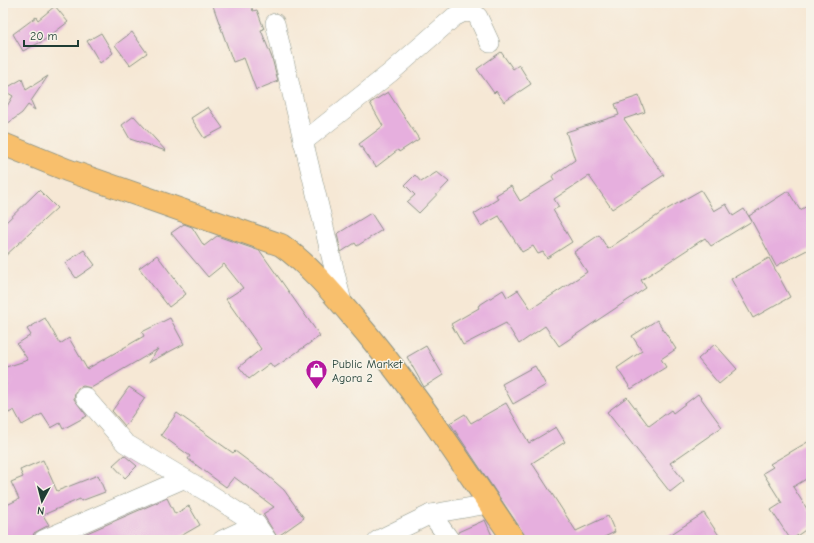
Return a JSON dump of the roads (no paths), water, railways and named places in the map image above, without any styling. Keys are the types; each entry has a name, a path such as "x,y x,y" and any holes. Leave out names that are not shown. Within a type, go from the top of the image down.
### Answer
{"main road":[{"path":"3,144 67,170 281,246 298,257 316,274 386,356 514,540"}],"street":[{"path":"303,142 390,73 454,17 464,12 474,13 478,17 490,43"},
{"path":"275,23 343,306"},
{"path":"85,397 125,443 256,524 267,540"},
{"path":"43,540 183,479"},
{"path":"378,540 431,514 489,504"},
{"path":"431,514 450,540"},
{"path":"222,540 256,524"}],"place":[{"name":"Public Market Agora 2","path":"317,390"}]}
